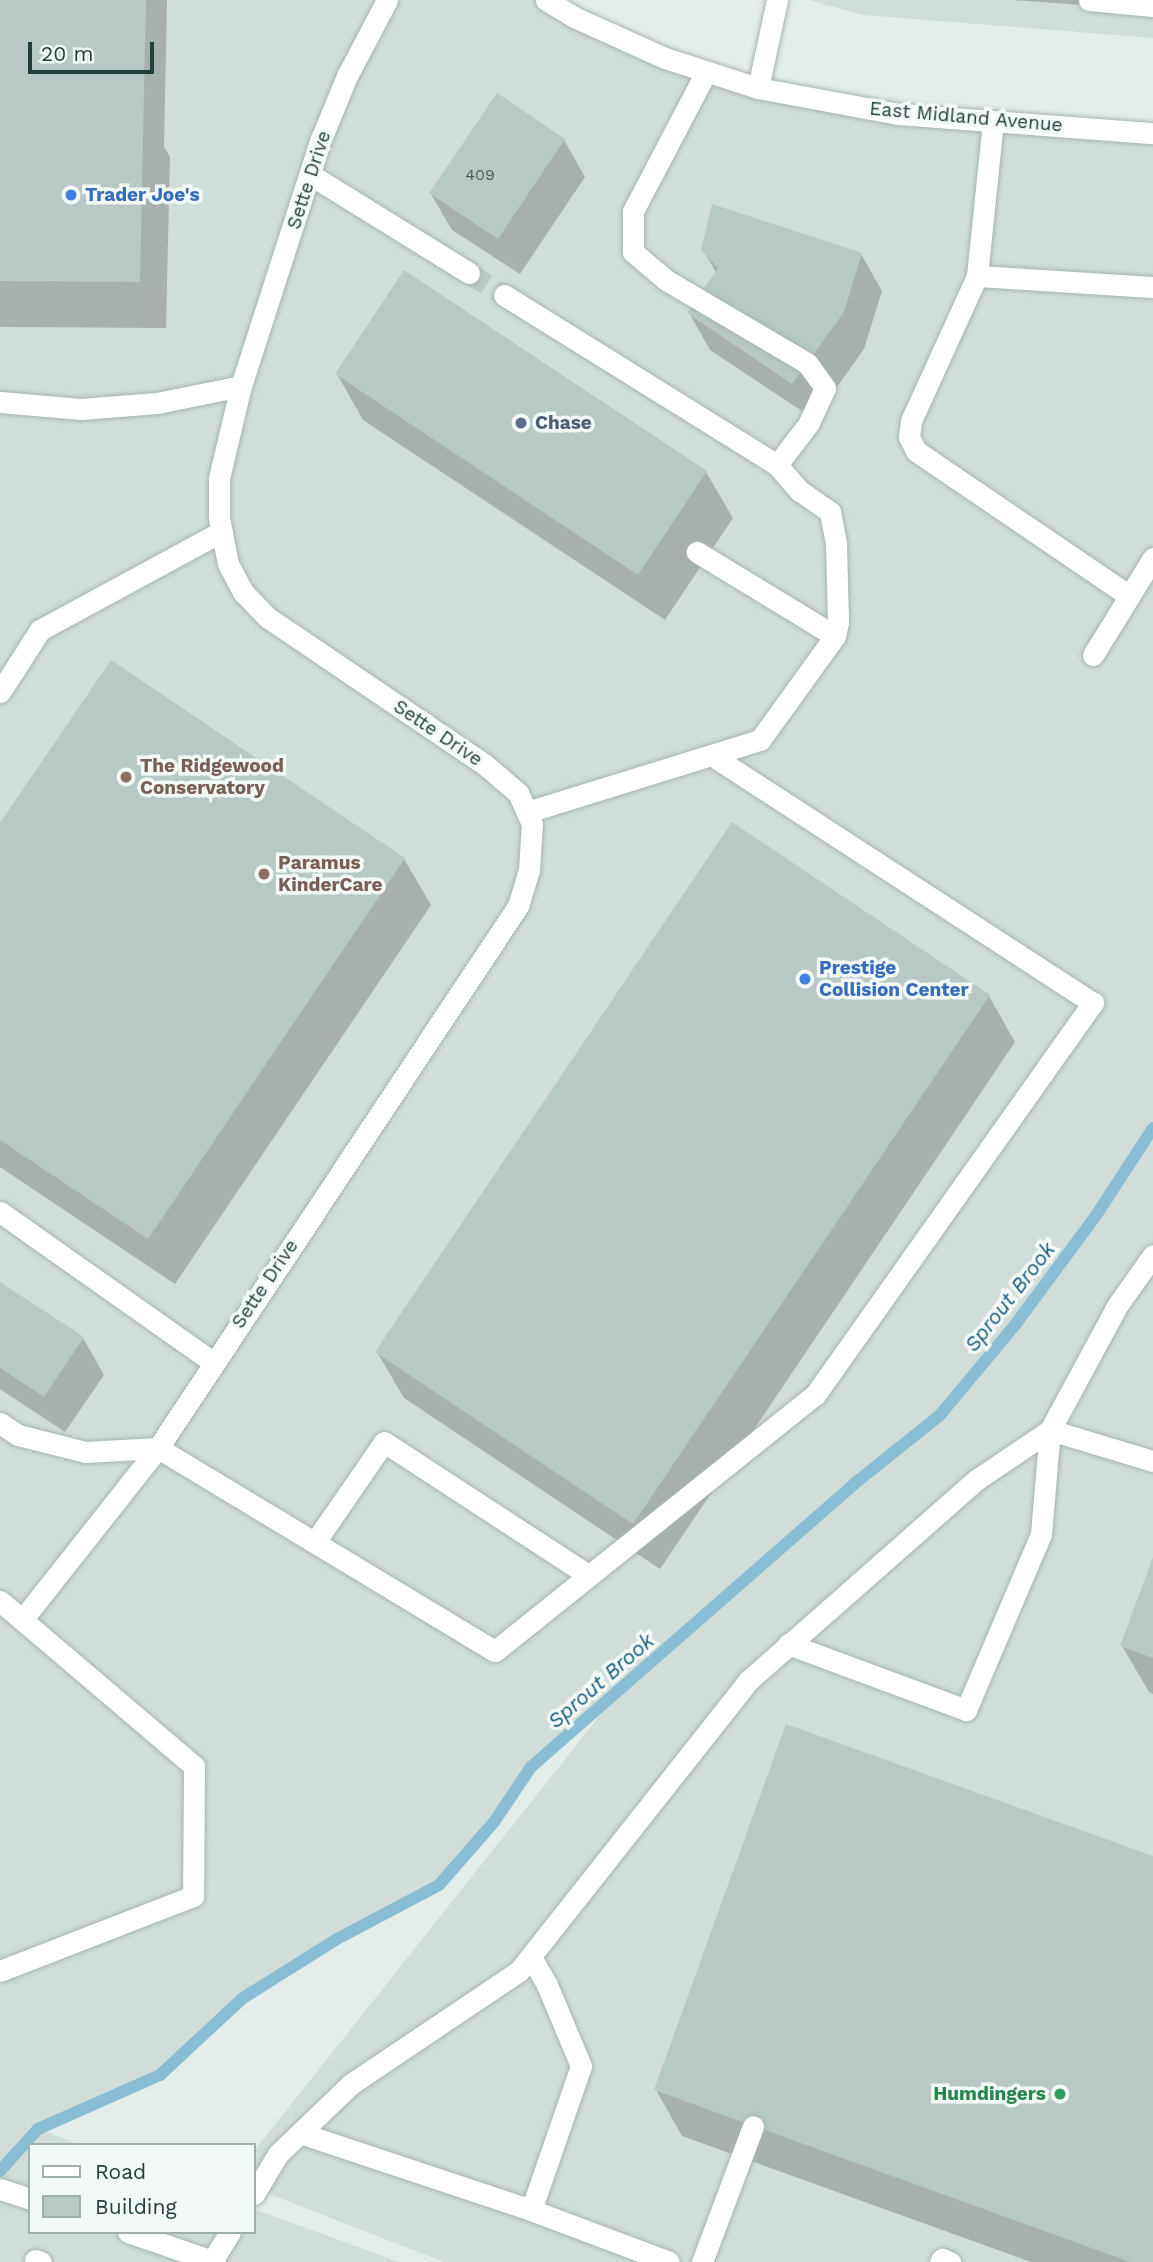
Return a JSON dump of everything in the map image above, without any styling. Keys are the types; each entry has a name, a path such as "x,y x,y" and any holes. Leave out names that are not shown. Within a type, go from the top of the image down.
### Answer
{"street":[{"name":"Sette Drive","path":"22,1620 158,1448 518,905 529,870 532,824 518,793 484,764 267,617 243,592 228,564 222,531 219,478 241,386 321,139 347,76 387,0"},
{"name":"East Midland Avenue","path":"546,0 574,17 665,58 758,88 898,114 1153,133"},
{"path":"758,88 777,0"},
{"path":"1089,0 1153,6"},
{"path":"706,72 634,211 634,252 666,280 807,363 825,388 809,423 777,465"},
{"path":"993,121 977,276 911,421 909,437 916,451 1129,596"},
{"path":"311,175 469,273"},
{"path":"977,276 1153,288"},
{"path":"504,295 777,465 800,491 830,512 836,544 838,622 835,636 760,740 527,812"},
{"path":"0,402 81,409 157,403 241,386"},
{"path":"0,692 40,630 222,531"},
{"path":"697,552 835,636"},
{"path":"1093,655 1153,558"},
{"path":"0,1423 18,1435 85,1452 158,1448 495,1650 815,1395 1093,1003 713,755"},
{"path":"0,1212 213,1362"},
{"path":"788,1644 965,1710 1041,1534 1049,1430 1117,1306 1153,1255"},
{"path":"1049,1430 1153,1461"},
{"path":"256,2191 278,2154 351,2084 519,1972 748,1681 976,1480 1049,1430"},
{"path":"315,1542 384,1442 588,1575"},
{"path":"0,1601 194,1766 193,1896 0,1971"},
{"path":"531,1957 547,1985 581,2066 531,2210"},
{"path":"702,2262 753,2126"},
{"path":"300,2133 531,2210 669,2262"},
{"path":"134,2234 208,2261 228,2234"},
{"path":"940,2262 942,2259 950,2262"}],"shaded area":[{"path":"0,0 546,0 758,88 1153,133 1153,2262 444,2262 256,2189 256,2148 616,1695 531,1767 494,1822 439,1885 337,1939 243,1998 160,2075 39,2129 75,2143 28,2143 28,2234 256,2234 256,2210 399,2262 0,2262","holes":["914,1437 652,1663 854,1484"]},
{"path":"809,0 1153,0 1153,38 864,15"}],"building":[{"name":"Trader Joe's","path":"0,0 146,0 140,282 0,281"},
{"path":"497,93 565,139 498,239 429,193"},
{"path":"712,204 862,253 844,312 792,384 687,313 718,268 701,250"},
{"name":"Chase","path":"404,270 707,471 638,575 335,374"},
{"path":"111,660 405,858 148,1239 0,1140 0,823"},
{"path":"732,822 990,995 633,1524 375,1352"},
{"path":"0,1282 84,1337 44,1397 0,1368"},
{"path":"1153,1557 1153,1658 1120,1646"},
{"path":"786,1724 1153,1856 1153,2262 1130,2262 654,2090"}],"waterway":[{"name":"Sprout Brook","path":"0,2171 38,2129 160,2075 243,1998 337,1939 439,1885 494,1822 531,1767 854,1484 940,1415 1015,1325 1095,1217 1153,1128"}],"tunnel":[{"path":"469,273 504,295"}],"place":[{"name":"Trader Joe's","path":"71,195"},
{"name":"Chase","path":"521,423"},
{"name":"The Ridgewood Conservatory","path":"126,777"},
{"name":"Paramus KinderCare","path":"264,874"},
{"name":"Prestige Collision Center","path":"805,979"},
{"name":"Humdingers","path":"1060,2094"}]}
